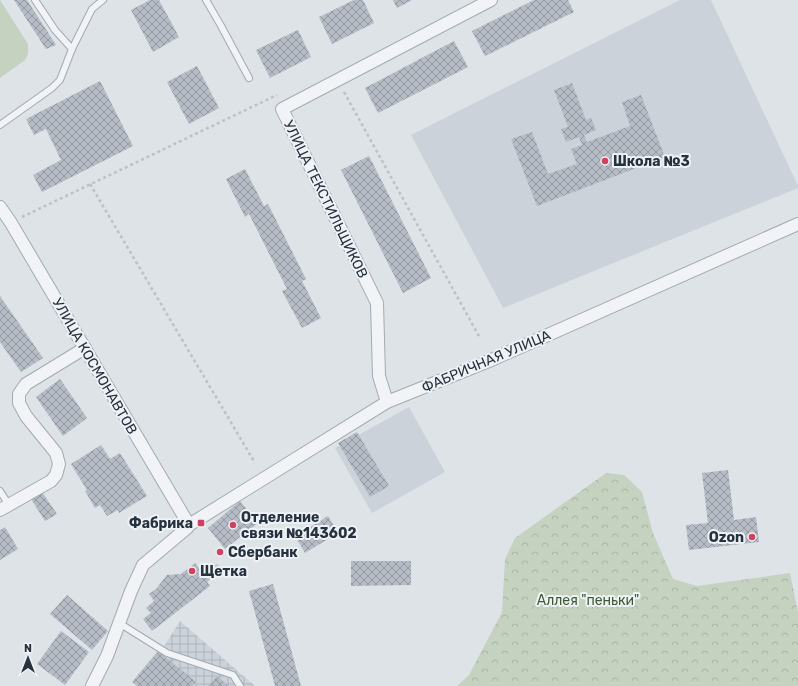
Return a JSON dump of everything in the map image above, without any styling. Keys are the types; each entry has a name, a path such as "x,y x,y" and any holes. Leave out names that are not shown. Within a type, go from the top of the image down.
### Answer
{"street":[{"name":"УЛИЦА ТЕКСТИЛЬЩИКОВ","path":"387,402 379,376 377,303 282,109 491,0"},
{"name":"УЛИЦА КОСМОНАВТОВ","path":"0,207 11,223 189,525"},
{"name":"ФАБРИЧНАЯ УЛИЦА","path":"92,686 107,656 131,590 143,565 189,525 387,402 489,362 798,224"},
{"path":"5,508 51,481 56,475 59,464 56,453 26,416 19,403 19,394 26,384 85,348"}],"lane":[{"path":"35,0 55,30 72,49"},
{"path":"0,125 52,88 60,80 72,49 92,10 103,0"},
{"path":"206,0 249,78"},
{"path":"0,491 5,508"},
{"path":"119,623 167,653 234,675 240,686"}],"path":[{"path":"343,90 480,338"},
{"path":"11,223 282,93"},
{"path":"90,184 255,463"}],"shaded area":[{"name":"Школа №3","path":"680,0 711,0 798,188 503,308 411,135"},
{"path":"409,407 445,472 372,513 335,448"},
{"path":"180,621 255,686 139,686"}],"green space":[{"path":"0,0 28,44 28,54 25,60 0,78"},
{"name":"Аллея \"пеньки\"","path":"606,473 624,475 642,492 653,533 673,579 697,586 790,573 798,612 798,686 457,686 469,675 502,612 505,559 515,538"}],"building":[{"path":"14,0 27,0 56,45 46,49"},
{"path":"150,0 159,0 179,37 153,52 131,10"},
{"path":"354,0 363,0 374,23 332,44 319,17"},
{"path":"393,0 412,0 397,8"},
{"path":"534,0 568,0 574,12 485,56 472,31"},
{"path":"298,30 311,57 270,78 256,50"},
{"path":"454,41 468,67 378,113 365,88"},
{"path":"197,66 219,108 189,124 167,82"},
{"path":"100,81 133,146 42,192 33,175 61,160 46,129 34,135 26,119"},
{"path":"572,83 586,120 591,118 596,130 584,135 587,142 630,126 622,102 641,95 665,157 537,206 511,139 532,132 548,174 577,164 571,149 582,145 579,137 566,142 561,129 568,127 554,90"},
{"path":"369,156 431,278 403,293 341,170"},
{"path":"245,169 264,206 268,204 306,279 302,281 321,318 302,328 282,291 287,289 249,214 245,217 226,179"},
{"path":"0,296 43,358 21,372 0,342"},
{"path":"60,379 87,418 63,436 36,397"},
{"path":"357,432 389,486 370,497 338,443"},
{"path":"101,445 110,459 120,453 147,496 119,513 118,510 107,516 100,505 95,508 85,491 87,490 71,464"},
{"path":"728,470 734,520 756,517 759,542 689,550 686,525 708,523 702,473"},
{"path":"42,492 57,514 45,521 31,499"},
{"name":"Отделение связи №143602","path":"240,501 258,523 225,549 208,528"},
{"path":"328,516 338,533 305,553 295,536"},
{"path":"5,527 18,549 0,560 0,530"},
{"path":"351,561 411,561 411,585 351,586"},
{"path":"195,563 204,574 217,564 222,570 207,582 210,586 152,631 143,619 151,613 146,608 154,601 149,594 156,589 167,575 181,574"},
{"path":"273,584 301,686 275,686 249,591"},
{"path":"67,595 108,631 92,650 50,614"},
{"path":"61,631 89,652 65,685 37,664"},
{"path":"158,651 196,682 192,686 137,686 132,682"},
{"path":"217,676 229,686 208,686"}],"place":[{"name":"Школа №3","path":"605,161"},
{"name":"Фабрика","path":"201,523"},
{"name":"Отделение связи №143602","path":"233,525"},
{"name":"Ozon","path":"752,537"},
{"name":"Сбербанк","path":"220,552"},
{"name":"Щетка","path":"192,571"}]}
